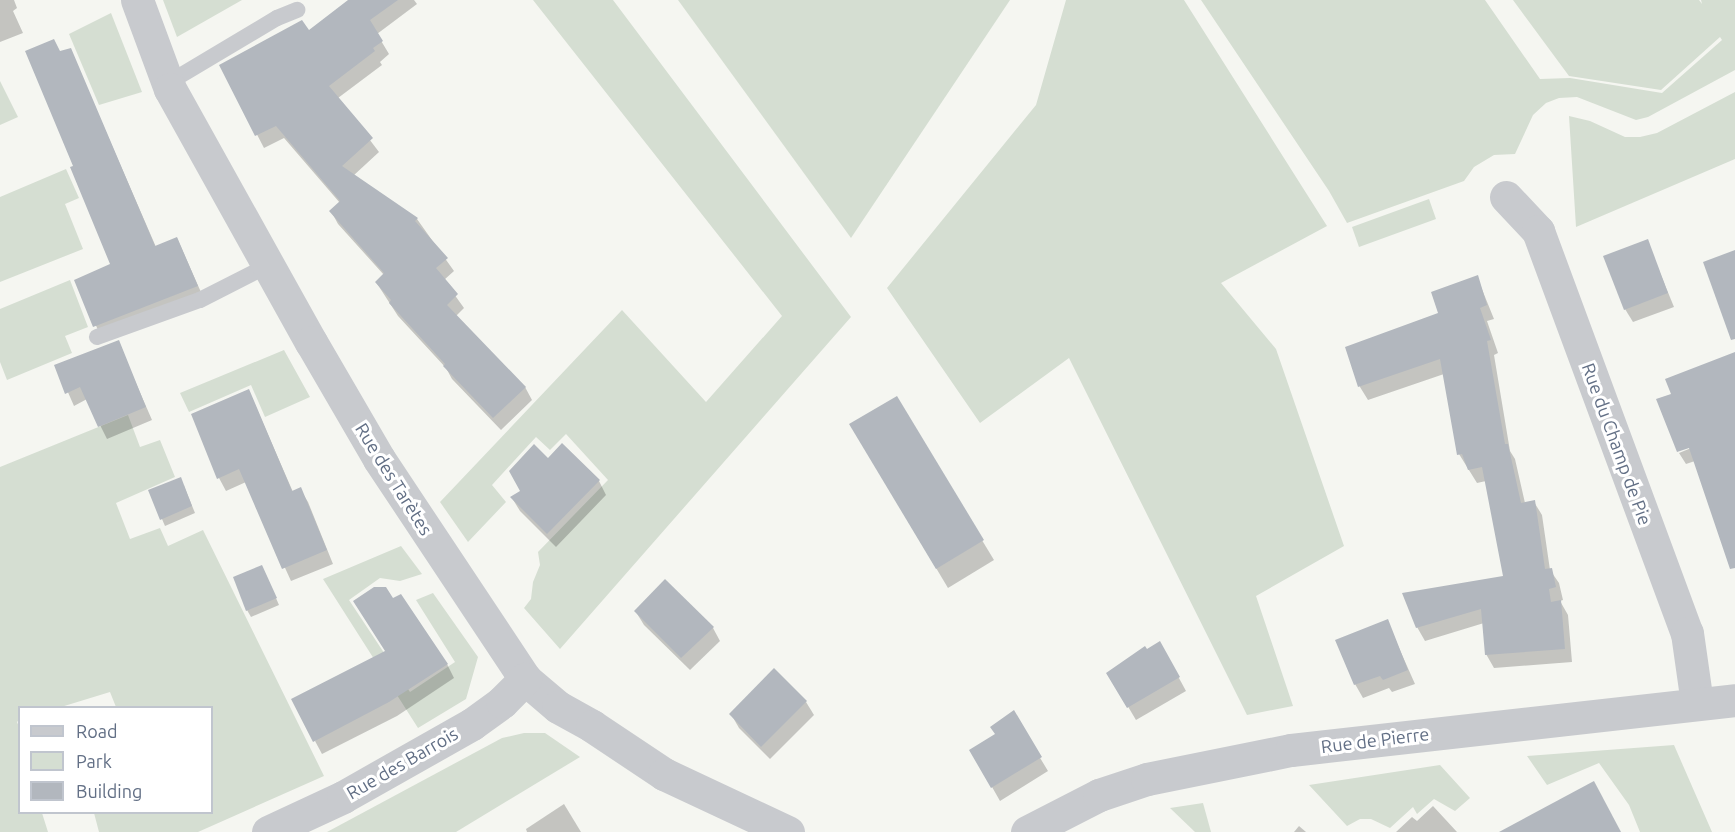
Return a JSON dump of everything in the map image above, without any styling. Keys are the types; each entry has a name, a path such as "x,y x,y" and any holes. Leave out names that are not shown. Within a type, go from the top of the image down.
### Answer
{"street":[{"name":"Rue des Tarètes","path":"137,0 168,83 379,459 525,679 558,707 592,726 664,774 788,832"},
{"name":"Rue du Champ de Pie","path":"1506,197 1538,231 1687,633 1697,704"},
{"name":"Rue des Barrois","path":"268,832 343,797 472,724 502,702 525,679"},
{"name":"Rue de Pierre","path":"1027,832 1098,795 1147,779 1291,750 1735,700"}],"lane":[{"path":"168,83 277,18 297,10"},
{"path":"97,337 200,300 269,265"}],"green space":[{"path":"163,0 242,0 177,37"},
{"path":"533,0 613,0 851,317 560,649 524,608 531,599 533,582 540,565 538,552 608,480 566,434 550,450 536,437 492,485 506,502 468,542 440,502 622,310 706,402 782,316"},
{"path":"678,0 1010,0 851,238"},
{"path":"1066,0 1184,0 1327,226 1221,283 1276,349 1344,546 1256,596 1293,706 1247,715 1069,358 980,423 887,288 1036,105"},
{"path":"1201,0 1485,0 1540,79 1570,78 1662,93 1722,40 1720,37 1661,90 1569,76 1513,0 1699,0 1702,4 1701,0 1735,0 1735,70 1648,117 1636,120 1577,97 1559,98 1546,103 1533,115 1515,154 1494,155 1474,167 1464,181 1347,223 1329,191"},
{"path":"111,13 142,92 99,105 69,34"},
{"path":"0,81 18,117 0,125"},
{"path":"1735,92 1735,159 1576,227 1569,116 1590,121 1625,137 1640,137 1657,133"},
{"path":"66,169 79,198 65,204 83,249 0,282 0,197"},
{"path":"1429,199 1436,219 1359,247 1352,227"},
{"path":"70,280 88,327 65,336 72,353 7,380 0,362 0,309"},
{"path":"284,350 310,397 265,417 251,385 189,412 180,393"},
{"path":"128,415 140,447 160,440 175,477 116,503 130,539 160,528 168,546 203,530 324,776 198,832 99,832 94,814 213,814 213,706 116,706 110,692 64,706 18,706 18,814 42,814 48,832 0,832 0,467"},
{"path":"401,546 422,574 400,581 380,578 349,600 410,692 455,662 416,600 433,593 478,657 466,699 418,728 323,579"},
{"path":"524,733 545,733 580,757 456,832 327,832 502,738"},
{"path":"1674,745 1712,832 1640,832 1629,805 1599,763 1547,785 1527,756"},
{"path":"1440,765 1470,798 1455,811 1434,799 1417,814 1413,807 1390,828 1371,819 1360,819 1347,826 1309,785"},
{"path":"1203,803 1211,832 1195,832 1170,808"}],"building":[{"path":"348,0 398,0 370,20 383,41 373,48 375,51 329,86 373,138 342,166 418,218 415,221 448,258 436,268 458,294 447,305 526,387 493,418 443,366 445,364 389,303 391,300 375,282 384,273 329,211 340,201 276,126 255,136 219,65 302,20 309,30"},
{"path":"54,39 60,51 71,48 155,246 177,237 198,286 93,327 74,280 110,264 70,167 73,166 25,51"},
{"path":"1648,239 1668,293 1624,310 1603,256"},
{"path":"1735,250 1735,339 1731,340 1703,262"},
{"path":"1478,275 1487,305 1480,308 1491,340 1487,341 1505,444 1508,444 1521,503 1535,500 1545,569 1552,568 1556,587 1549,589 1551,602 1561,600 1565,649 1485,655 1481,609 1416,628 1402,593 1503,576 1482,467 1468,470 1462,454 1457,455 1440,359 1358,387 1345,347 1438,313 1431,292"},
{"path":"119,340 146,407 98,427 80,387 65,394 54,365"},
{"path":"1735,352 1735,568 1730,569 1689,448 1677,452 1656,399 1671,394 1665,379"},
{"path":"249,389 292,491 301,487 327,550 282,569 239,469 217,479 191,414"},
{"path":"897,396 984,540 936,569 849,424"},
{"path":"562,443 600,480 547,534 510,497 520,491 509,471 534,444 548,458"},
{"path":"181,477 192,506 160,520 148,490"},
{"path":"262,565 277,598 246,611 233,577"},
{"path":"665,579 714,627 681,658 634,611"},
{"path":"374,587 386,587 393,598 401,594 448,664 389,702 313,742 291,699 385,651 353,601"},
{"path":"1388,619 1408,670 1383,680 1380,676 1354,685 1335,640"},
{"path":"1160,641 1180,677 1127,708 1106,673 1145,646 1147,649"},
{"path":"774,668 807,701 761,747 729,714"},
{"path":"1014,710 1042,757 991,788 969,750 995,734 990,727"},
{"path":"1594,781 1621,832 1499,832"}]}
